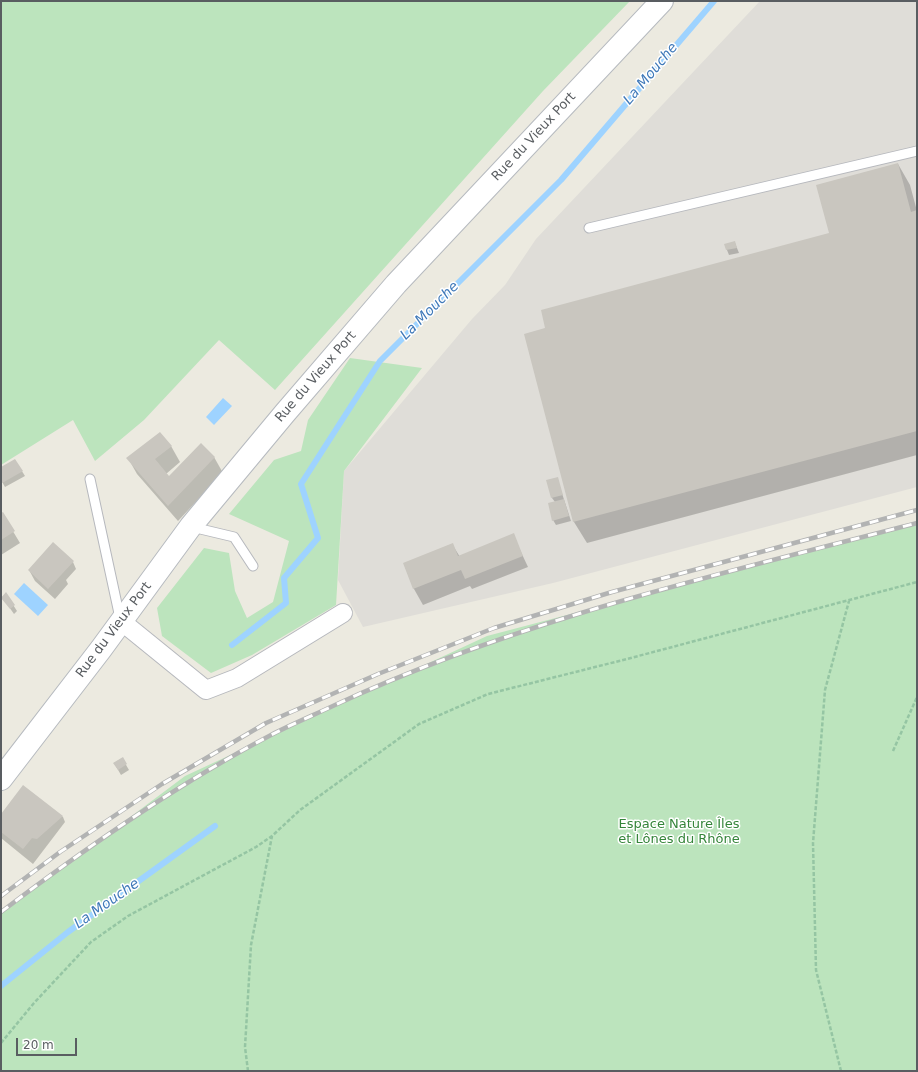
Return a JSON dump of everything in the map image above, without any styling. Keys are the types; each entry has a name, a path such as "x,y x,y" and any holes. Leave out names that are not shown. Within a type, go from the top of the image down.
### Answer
{"main road":[{"name":"Rue du Vieux Port","path":"1,778 121,621 191,526 285,413 396,284 662,1"}],"street":[{"path":"121,621 206,690 237,678 343,613"}],"lane":[{"path":"589,228 917,151"},
{"path":"90,479 121,621"},
{"path":"191,526 234,537 253,566"}],"path":[{"path":"1,1043 34,1003 91,942 128,916 256,847 272,836 300,810 419,724 488,694 627,659 917,582"},
{"path":"841,1071 816,970 813,843 825,690 850,600"},
{"path":"893,751 917,697"},
{"path":"248,1071 245,1047 251,945 272,836"}],"shaded area":[{"path":"760,1 917,1 917,487 553,583 363,627 338,580 344,471 472,319 505,285 536,239"}],"green space":[{"path":"1,1 630,1 543,91 275,390 219,340 144,420 95,461 73,420 1,465"},
{"path":"350,358 422,368 344,471 336,605 252,655 211,673 162,636 157,608 204,548 229,553 235,591 247,618 273,602 289,541 229,514 274,460 301,451 308,420"},
{"name":"Espace Nature Îles et Lônes du Rhône","path":"917,523 917,1071 1,1071 1,914 185,776 487,636"}],"water":[{"path":"223,398 232,406 214,425 206,417"},
{"path":"24,583 48,605 38,616 14,594"}],"building":[{"path":"898,163 911,212 917,210 917,431 573,522 524,334 545,328 541,310 829,233 816,185"},
{"path":"735,241 737,248 726,250 724,244"},
{"path":"160,432 172,446 155,459 169,476 201,443 215,457 168,506 126,458"},
{"path":"15,459 23,471 2,483 1,467"},
{"path":"558,477 563,495 551,498 546,480"},
{"path":"564,499 569,516 552,521 548,503"},
{"path":"3,512 15,531 1,540 1,513"},
{"path":"514,533 523,556 465,579 461,570 413,589 403,563 453,543 458,556"},
{"path":"53,542 74,561 48,589 28,570"},
{"path":"6,592 15,605 10,609 1,598"},
{"path":"123,757 127,764 118,770 113,763"},
{"path":"23,785 63,816 37,839 32,838 23,849 1,832 1,814"}],"waterway":[{"name":"La Mouche","path":"232,645 286,603 284,578 318,538 301,484 380,361 561,180 714,1"},
{"name":"La Mouche","path":"1,986 68,932 215,826"}],"railway":[{"path":"1,896 60,852 162,784 266,723 378,674 494,628 612,592 917,510"},
{"path":"1,912 66,864 133,818 166,796 236,754 279,731 405,675 476,647 622,601 695,580 917,523"}]}
